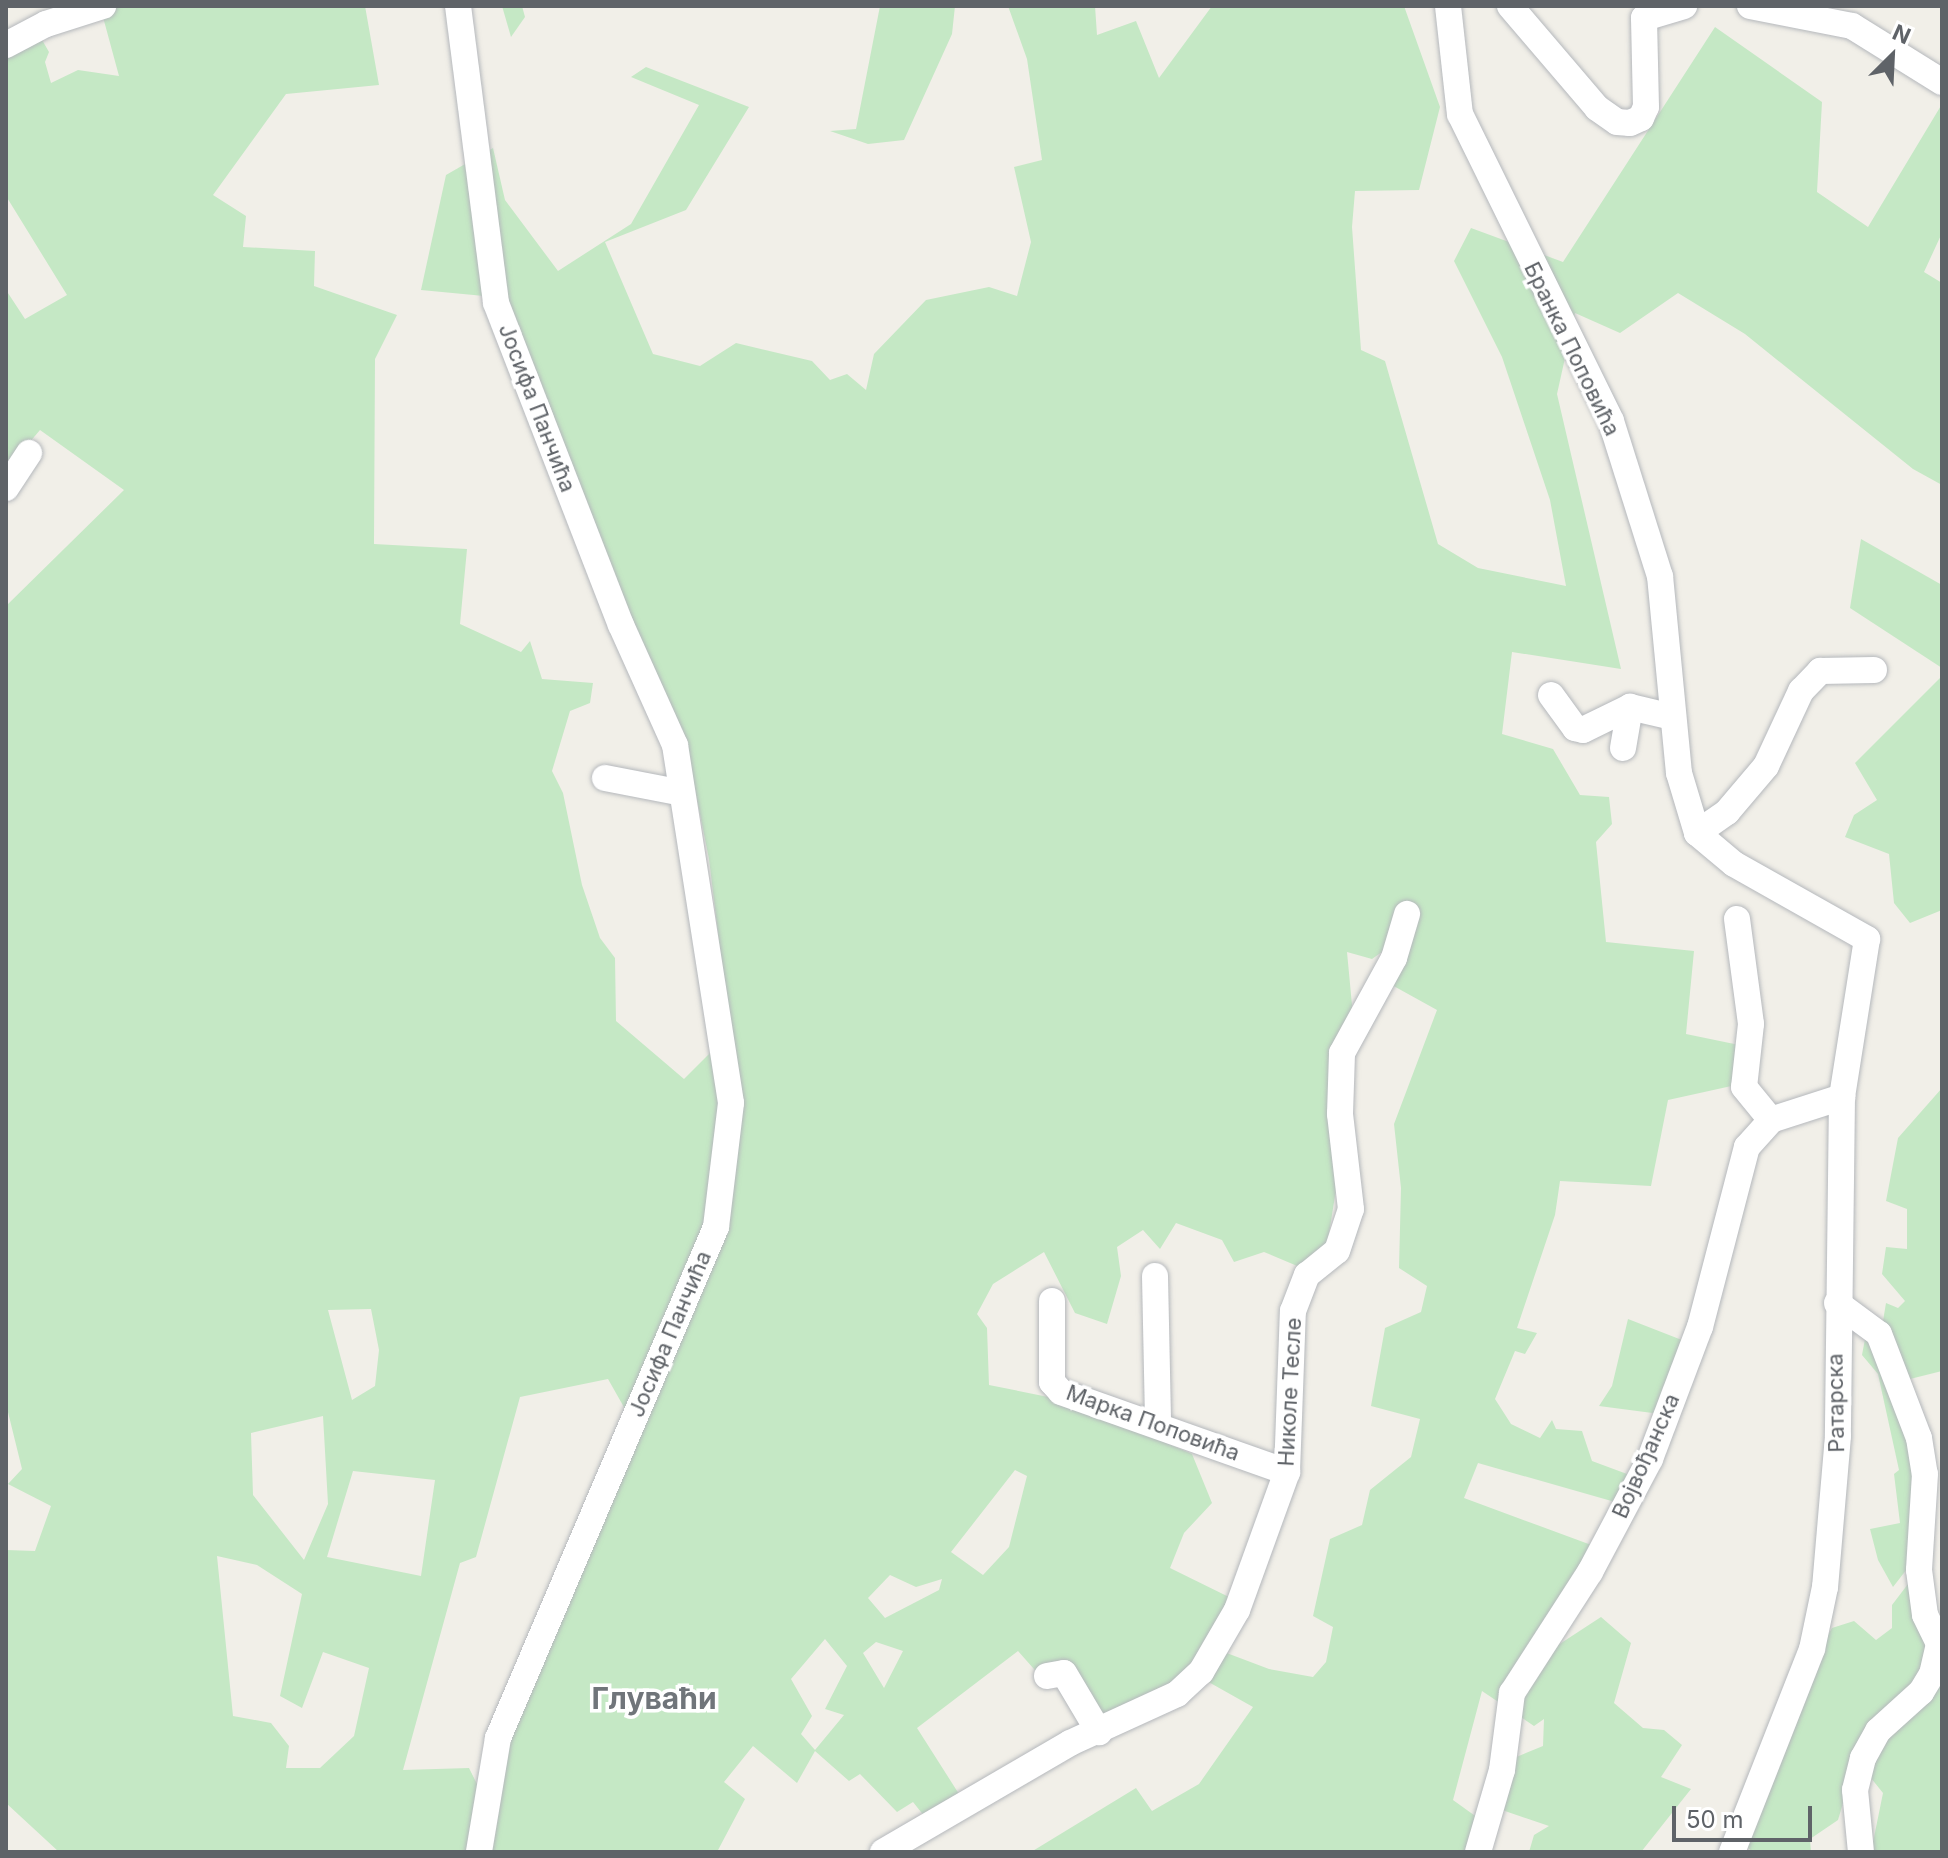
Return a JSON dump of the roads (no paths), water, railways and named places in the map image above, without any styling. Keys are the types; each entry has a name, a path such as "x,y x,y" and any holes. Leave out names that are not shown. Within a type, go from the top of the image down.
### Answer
{"street":[{"path":"6,45 46,24 103,6"},
{"name":"Јосифа Панчића","path":"458,6 496,303 621,625 675,745 731,1103 716,1227 498,1738 479,1852"},
{"name":"Бранка Поповића","path":"1448,6 1460,114 1611,421 1660,576 1679,773 1697,833"},
{"path":"1510,6 1597,108 1617,122 1630,123 1641,118 1646,107 1644,18 1684,6"},
{"path":"1750,6 1852,26 1942,82"},
{"path":"6,488 29,453"},
{"path":"1697,833 1727,812 1766,766 1801,691 1820,671 1874,670"},
{"path":"1551,695 1575,728 1583,730 1630,707 1672,717"},
{"path":"1623,748 1630,707"},
{"path":"605,778 682,793"},
{"name":"Ратарска","path":"1697,833 1734,864 1867,939 1842,1097 1837,1303 1838,1436 1825,1587 1812,1649 1732,1852"},
{"name":"Николе Тесле","path":"883,1852 1070,1743 1148,1712 1201,1672 1237,1610 1287,1472 1293,1311 1307,1275 1337,1251 1351,1209 1340,1114 1342,1053 1394,958 1407,914"},
{"path":"1737,919 1751,1024 1744,1087 1771,1120 1842,1097"},
{"name":"Војвођанска","path":"1478,1852 1502,1770 1512,1693 1590,1572 1650,1459 1700,1327 1747,1147 1771,1120"},
{"path":"1155,1276 1158,1425"},
{"name":"Марка Поповића","path":"1052,1301 1052,1382 1061,1392 1287,1472"},
{"path":"1837,1303 1879,1334 1919,1438 1925,1474 1919,1570 1925,1615 1940,1645 1932,1674 1921,1692 1878,1731 1863,1758 1855,1790 1861,1852"},
{"path":"1047,1676 1064,1673 1099,1732"}],"district":[{"name":"Глуваћи","path":"654,1698"}]}
